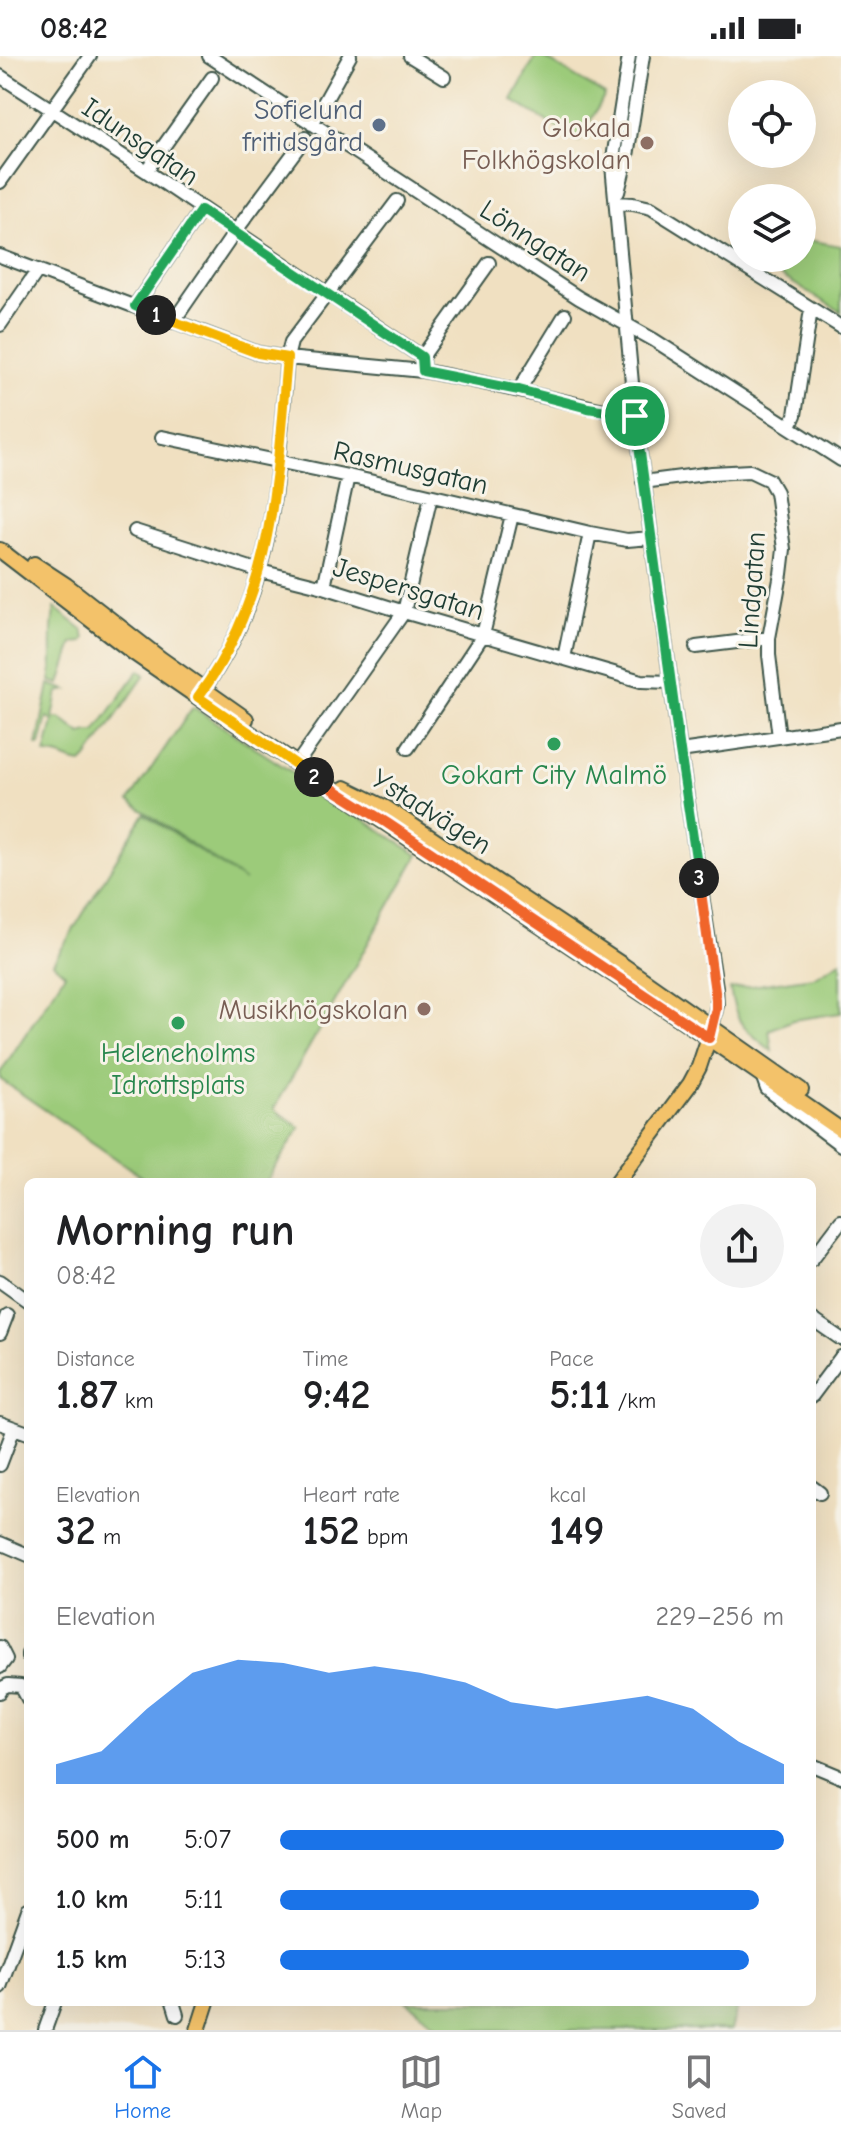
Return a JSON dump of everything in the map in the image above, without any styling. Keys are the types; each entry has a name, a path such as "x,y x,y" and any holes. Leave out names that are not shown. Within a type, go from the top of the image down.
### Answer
{"main road":[{"name":"Ystadvägen","path":"0,541 66,585 201,693"},
{"name":"Ystadvägen","path":"0,550 99,627 201,693 387,823 841,1119"},
{"name":"Ystadvägen","path":"710,1032 762,1075 841,1130"},
{"path":"620,1178 690,1084 710,1032"},
{"path":"198,2030 206,2006"}],"street":[{"path":"0,182 90,56"},
{"name":"Lönngatan","path":"209,56 579,298 627,323 841,460"},
{"path":"312,124 350,56"},
{"path":"410,56 444,77"},
{"path":"629,56 612,165 643,482 716,987 717,1005 710,1032"},
{"path":"616,203 643,56"},
{"name":"Idunsgatan","path":"0,76 422,357"},
{"path":"146,171 212,78"},
{"path":"173,322 305,138"},
{"path":"201,693 233,640 260,571 273,511 291,342 397,201"},
{"path":"616,203 651,208 841,327"},
{"path":"135,306 201,210"},
{"path":"0,256 258,353 423,371 635,416"},
{"path":"423,371 422,357 489,263"},
{"path":"0,325 38,270"},
{"path":"790,426 795,415 811,309"},
{"path":"519,390 565,315"},
{"name":"Rasmusgatan","path":"162,437 348,476 590,533 627,540 651,538"},
{"name":"Lindgatan","path":"643,482 750,471 769,480 776,492 784,549 769,638 779,737"},
{"path":"324,587 348,476"},
{"path":"299,762 404,612 431,496"},
{"path":"408,748 483,635 512,515"},
{"name":"Jespersgatan","path":"135,531 260,571 641,681 671,682"},
{"path":"564,658 590,533"},
{"path":"696,647 769,638"},
{"path":"680,751 841,728"},
{"name":"Ystadvägen","path":"762,1075 767,1089 841,1145"},
{"path":"816,1254 841,1221"},
{"path":"0,1281 24,1298"},
{"path":"0,1333 7,1315"},
{"path":"816,1322 841,1339"},
{"path":"816,1391 841,1357"},
{"path":"0,1423 24,1432"},
{"path":"0,1465 14,1428"},
{"path":"0,1543 24,1553"},
{"path":"0,1647 3,1663"},
{"path":"0,1692 8,1685 21,1686 24,1692"},
{"path":"816,1767 841,1777"},
{"path":"0,1987 24,1921"},
{"path":"45,2030 54,2006"}],"green space":[{"path":"536,56 541,56 605,95 579,141 512,100"},
{"path":"816,242 841,246 841,312 775,272 816,272"},
{"path":"55,608 82,629 85,638 83,642 73,643 60,684 50,681"},
{"path":"139,670 145,675 82,763 45,754 53,721 47,717 40,745 37,745 49,684 67,690 58,692 53,718 60,718 81,734 95,732"},
{"name":"Heleneholms Idrottsplats","path":"193,707 418,855 274,1109 300,1128 269,1178 144,1178 0,1079 0,1073 65,974 53,963 144,814 245,881 129,801"},
{"path":"841,961 841,1013 793,1020 769,1030 772,1051 739,1019 730,989 813,977"},
{"path":"412,2006 738,2006 731,2030 443,2030"}],"place":[{"name":"Sofielund fritidsgård","path":"379,125"},
{"name":"Glokala Folkhögskolan","path":"647,143"},
{"name":"Gokart City Malmö","path":"554,744"},
{"name":"Musikhögskolan","path":"424,1009"},
{"name":"Heleneholms Idrottsplats","path":"178,1023"}],"route":[{"path":"201,210 422,357 423,371 635,416 680,751 716,987 716,1009 709,1038 198,697 233,640 260,571 273,511 287,358 258,353 135,306 201,210"}]}
